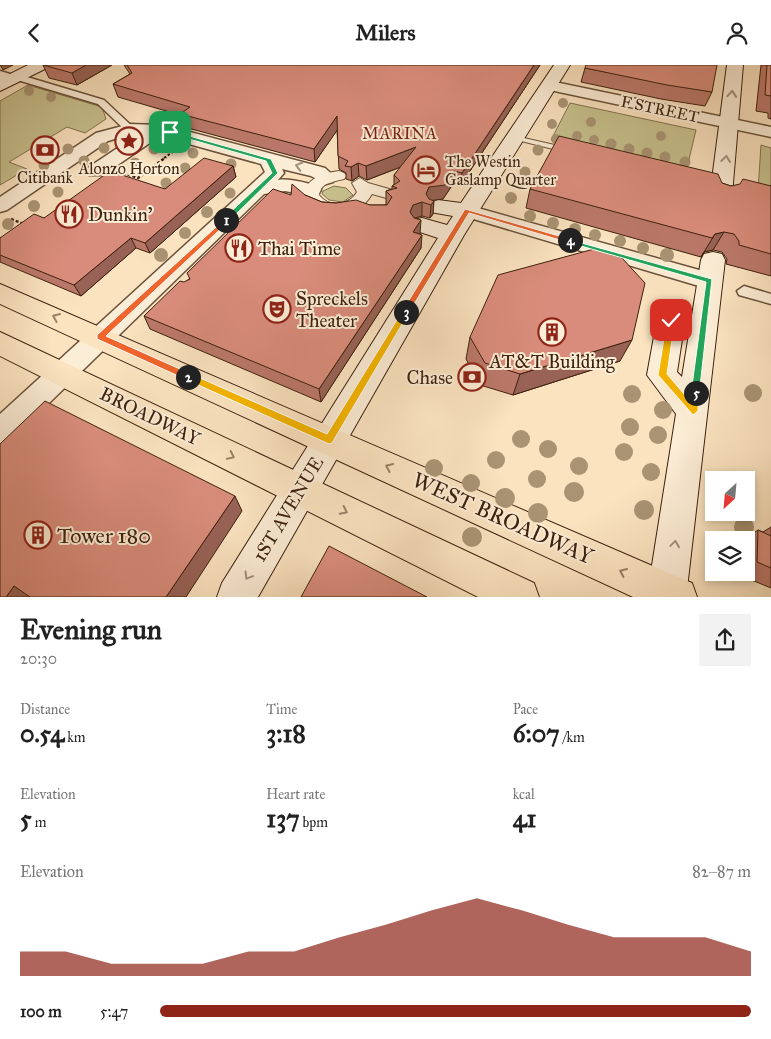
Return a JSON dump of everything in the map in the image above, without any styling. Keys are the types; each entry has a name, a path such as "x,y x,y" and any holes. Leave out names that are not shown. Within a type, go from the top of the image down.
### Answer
{"main road":[{"path":"7,79 41,65"},
{"name":"1ST AVENUE","path":"236,597 452,235 562,65"},
{"path":"721,195 735,65"},
{"path":"361,191 364,207 384,203"},
{"path":"438,207 467,211"},
{"path":"422,225 452,235"},
{"path":"670,595 711,270"},
{"path":"0,293 329,440"},
{"path":"671,320 662,375 693,411"},
{"name":"BROADWAY","path":"0,343 301,489"},
{"name":"WEST BROADWAY","path":"329,440 670,595"},
{"path":"301,489 520,597"}],"street":[{"path":"7,79 101,102 125,137"},
{"name":"F STREET","path":"550,86 771,132"},
{"path":"96,171 147,136 159,130"},
{"path":"2,211 34,183 102,137 125,137 159,130 318,172 326,181"},
{"path":"0,432 100,337 168,283 275,173 269,160"},
{"path":"260,189 326,181"},
{"path":"326,181 313,200 326,207 344,208 361,191"},
{"path":"467,211 711,270"},
{"path":"744,291 771,299"}],"lane":[{"path":"515,139 573,152"}],"path":[{"path":"118,177 122,173 138,178 176,150"},
{"path":"2,211 30,226"}],"shaded area":[{"path":"28,85 102,107 106,119 85,133 67,127 9,162 27,169 0,185 0,101"},
{"path":"570,103 696,130 686,172 551,140"},
{"path":"761,145 771,148 771,194 758,191"},
{"path":"334,186 346,188 353,195 343,202 329,200 322,194 323,191"}],"building":[{"path":"43,65 86,65 72,73"},
{"path":"127,65 534,65 462,173 454,171 445,185 429,187 426,194 429,199 434,201 431,205 422,202 413,205 410,212 414,218 421,220 413,232 422,235 319,389 144,316 180,281 184,282 190,279 187,273 273,189 291,195 292,184 305,195 322,202 336,203 356,200 370,205 387,205 392,197 386,191 397,188 392,186 400,181 394,175 416,147 366,166 358,163 351,167 345,166 348,161 338,156 337,116 314,149 180,114 190,107 113,84 132,73"},
{"path":"586,65 717,65 712,92 585,68"},
{"path":"767,65 771,65 771,96 765,95"},
{"path":"559,136 718,174 722,183 731,186 740,184 743,179 771,186 771,254 739,245 739,241 734,234 724,232 715,234 712,238 530,189"},
{"path":"204,158 233,166 145,243 131,238 74,285 0,255 0,238 34,214 44,218 110,171 165,189"},
{"name":"AT&T Building","path":"594,249 622,258 645,283 632,340 520,374 485,363 470,337 498,275"},
{"path":"45,401 235,496 166,597 30,597 14,586 6,597 0,597 0,444"},
{"path":"758,530 771,536 771,568 757,562"},
{"path":"329,546 427,597 301,597"}],"place":[{"name":"Alonzo Horton","path":"129,141"},
{"name":"Citibank","path":"45,150"},
{"name":"The Westin Gaslamp Quarter","path":"426,170"},
{"name":"Dunkin'","path":"69,214"},
{"name":"Thai Time","path":"239,248"},
{"name":"Spreckels Theater","path":"277,309"},
{"name":"AT&T Building","path":"552,332"},
{"name":"Chase","path":"472,377"},
{"name":"Tower 180","path":"38,535"}],"district":[{"name":"MARINA","path":"400,133"}],"route":[{"path":"170,132 269,160 275,173 100,337 329,440 467,211 710,281 693,411 662,375 671,320"}]}
